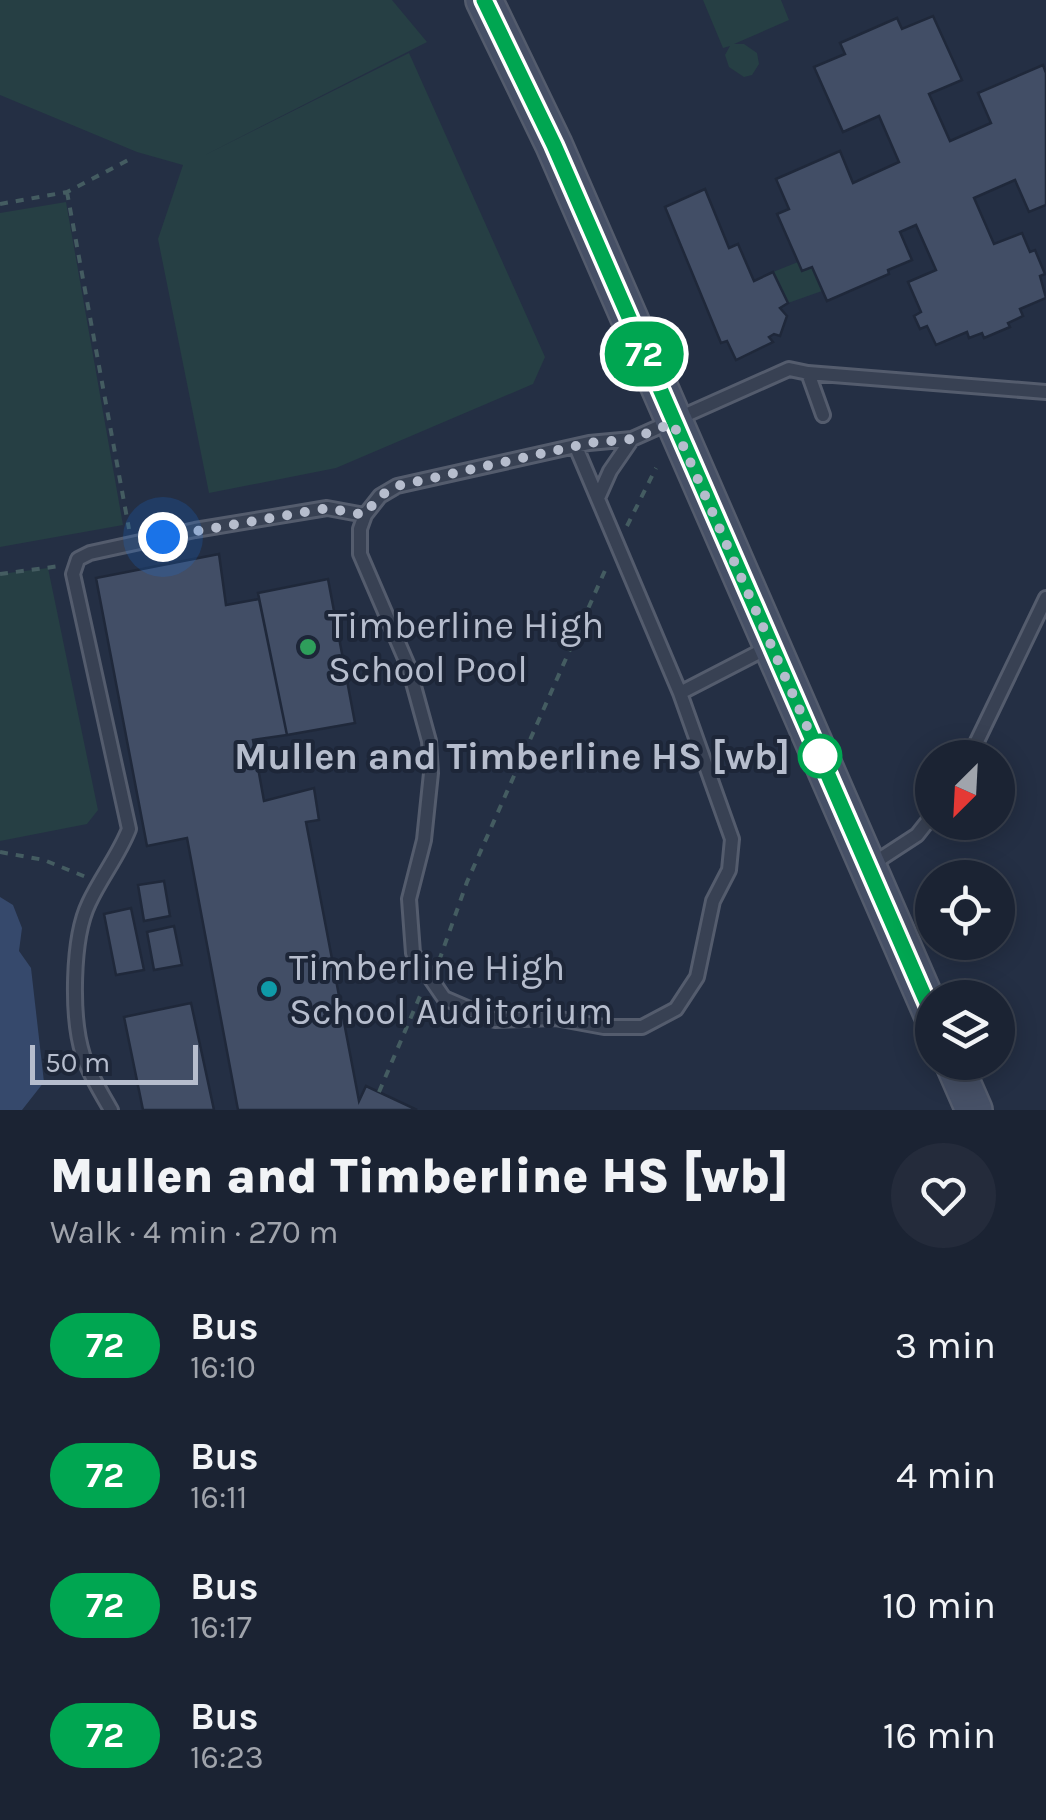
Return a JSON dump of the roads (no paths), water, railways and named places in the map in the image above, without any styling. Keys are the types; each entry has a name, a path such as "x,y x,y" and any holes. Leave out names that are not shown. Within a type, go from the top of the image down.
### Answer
{"street":[{"path":"484,0 554,145 918,980"},
{"path":"962,1080 974,1110"}],"lane":[{"path":"576,447 680,693 732,840 728,870 713,901 698,977 676,1010 642,1027 604,1027 554,1018 495,1020 444,998 414,953 409,899 424,840 430,742 410,668 360,554 364,515 380,496 397,486 576,447 632,439 789,370 1046,392"},
{"path":"808,373 824,414"},
{"path":"598,498 610,471 632,439"},
{"path":"111,1110 82,1054 77,1020 79,929 129,828 73,574 78,559 90,552 328,508 364,515"},
{"path":"978,740 1046,598"},
{"path":"680,693 772,646"},
{"path":"869,866 915,836"}],"water":[{"path":"0,897 13,905 22,928 19,951 31,968 44,1082 22,1110 0,1110"}],"place":[{"name":"Timberline High School Pool","path":"308,647"},
{"name":"Mullen and Timberline HS [wb]","path":"820,756"},
{"name":"Timberline High School Auditorium","path":"269,989"}]}
